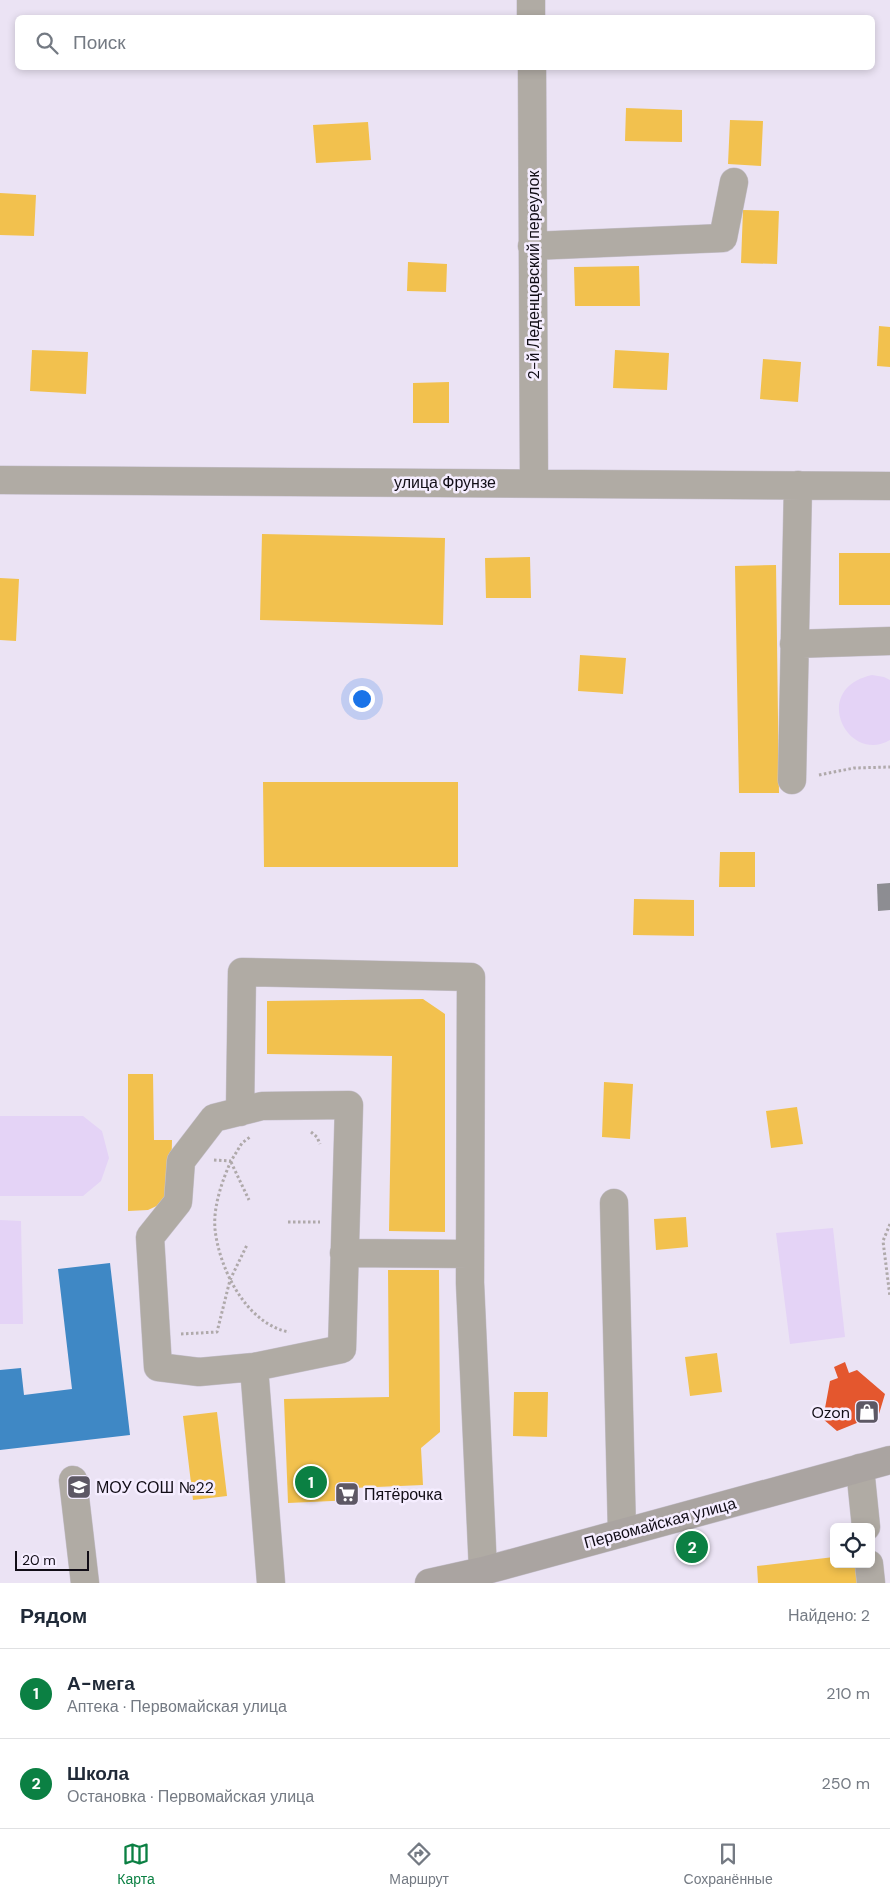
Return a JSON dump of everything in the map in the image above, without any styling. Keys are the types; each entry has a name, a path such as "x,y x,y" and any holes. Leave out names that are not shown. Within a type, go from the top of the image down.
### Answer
{"main road":[{"name":"Первомайская улица","path":"429,1583 622,1534 890,1460"}],"street":[{"path":"531,0 531,15"},
{"name":"2-й Леденцовский переулок","path":"532,70 534,482"},
{"path":"532,246 723,238 734,182"},
{"name":"улица Фрунзе","path":"0,480 534,482 890,486"},
{"path":"792,780 798,485"},
{"path":"794,644 890,642"},
{"path":"248,1122 242,972 471,977 470,1293 483,1570"},
{"path":"262,1106 349,1106 342,1349 254,1367 199,1372 158,1366 150,1237 178,1202 181,1161 214,1118 248,1122 262,1106"},
{"path":"614,1203 622,1534"},
{"path":"344,1253 470,1254"},
{"path":"254,1367 271,1583"},
{"path":"860,1468 866,1523"},
{"path":"73,1480 85,1583"},
{"path":"869,1568 871,1583"}],"path":[{"path":"792,780 854,768 890,767"},
{"path":"248,1122 242,1143 224,1176 218,1203 215,1228 220,1252 230,1280 240,1298 255,1314 278,1330 292,1332"},
{"path":"304,1127 318,1137 323,1151"},
{"path":"212,1160 231,1162"},
{"path":"231,1162 249,1200"},
{"path":"321,1213 321,1231"},
{"path":"288,1222 320,1222"},
{"path":"890,1224 883,1241 890,1297"},
{"path":"174,1335 217,1332 224,1297 247,1245"}],"shaded area":[{"path":"872,675 890,680 890,740 875,745 861,742 849,734 842,722 839,708 842,695 853,683"},
{"path":"0,1116 83,1116 102,1131 109,1158 101,1181 83,1196 0,1196"},
{"path":"0,1220 21,1221 23,1324 0,1324"},
{"path":"833,1228 845,1337 790,1344 776,1233"}],"building: Жильё":[{"path":"626,108 682,110 682,142 625,141"},
{"path":"730,120 763,121 761,166 728,164"},
{"path":"368,122 371,160 316,163 313,125"},
{"path":"0,193 36,195 34,236 0,235"},
{"path":"743,210 779,211 777,264 741,263"},
{"path":"408,262 447,264 446,292 407,291"},
{"path":"639,266 640,306 575,306 574,267"},
{"path":"879,326 890,327 890,367 877,366"},
{"path":"32,350 88,352 86,394 30,391"},
{"path":"615,350 669,353 667,390 613,388"},
{"path":"763,359 801,362 798,402 760,399"},
{"path":"449,382 449,423 413,423 413,383"},
{"path":"262,534 445,538 443,625 260,620"},
{"path":"839,553 890,553 890,605 839,605"},
{"path":"530,557 531,598 486,598 485,558"},
{"path":"776,565 779,793 739,793 735,566"},
{"path":"0,578 19,579 16,641 0,640"},
{"path":"580,655 626,658 623,694 578,691"},
{"path":"263,782 458,782 458,867 264,867"},
{"path":"720,852 755,852 755,887 719,887"},
{"path":"634,899 694,900 694,936 633,935"},
{"path":"423,999 445,1014 445,1232 389,1231 392,1056 267,1054 267,1001"},
{"path":"128,1074 153,1074 154,1140 172,1140 171,1185 163,1203 148,1210 128,1211"},
{"path":"604,1082 633,1084 630,1139 602,1137"},
{"path":"797,1107 803,1144 771,1148 766,1111"},
{"path":"686,1217 688,1247 656,1250 654,1219"},
{"path":"388,1270 439,1270 440,1432 421,1448 423,1485 353,1488 354,1500 288,1503 284,1399 389,1397"},
{"path":"717,1353 722,1392 690,1396 685,1357"},
{"path":"514,1392 548,1392 547,1437 513,1436"},
{"path":"217,1412 227,1496 193,1500 183,1416"},
{"path":"830,1557 830,1568 862,1568 864,1583 758,1583 757,1566"}],"building: Торговля":[{"path":"845,1362 849,1373 857,1370 885,1394 879,1414 837,1431 823,1419 830,1381 838,1378 834,1367"}],"building: Школы":[{"path":"110,1263 130,1435 0,1450 0,1370 21,1368 24,1395 72,1389 58,1269"}],"building: Промзона":[{"path":"890,883 890,910 878,911 877,884"}],"place":[{"name":"Ozon","path":"867,1412"},
{"name":"А-мега","path":"311,1482"},
{"name":"МОУ СОШ №22","path":"79,1487"},
{"name":"Пятёрочка","path":"347,1494"},
{"name":"Школа","path":"692,1547"}]}
